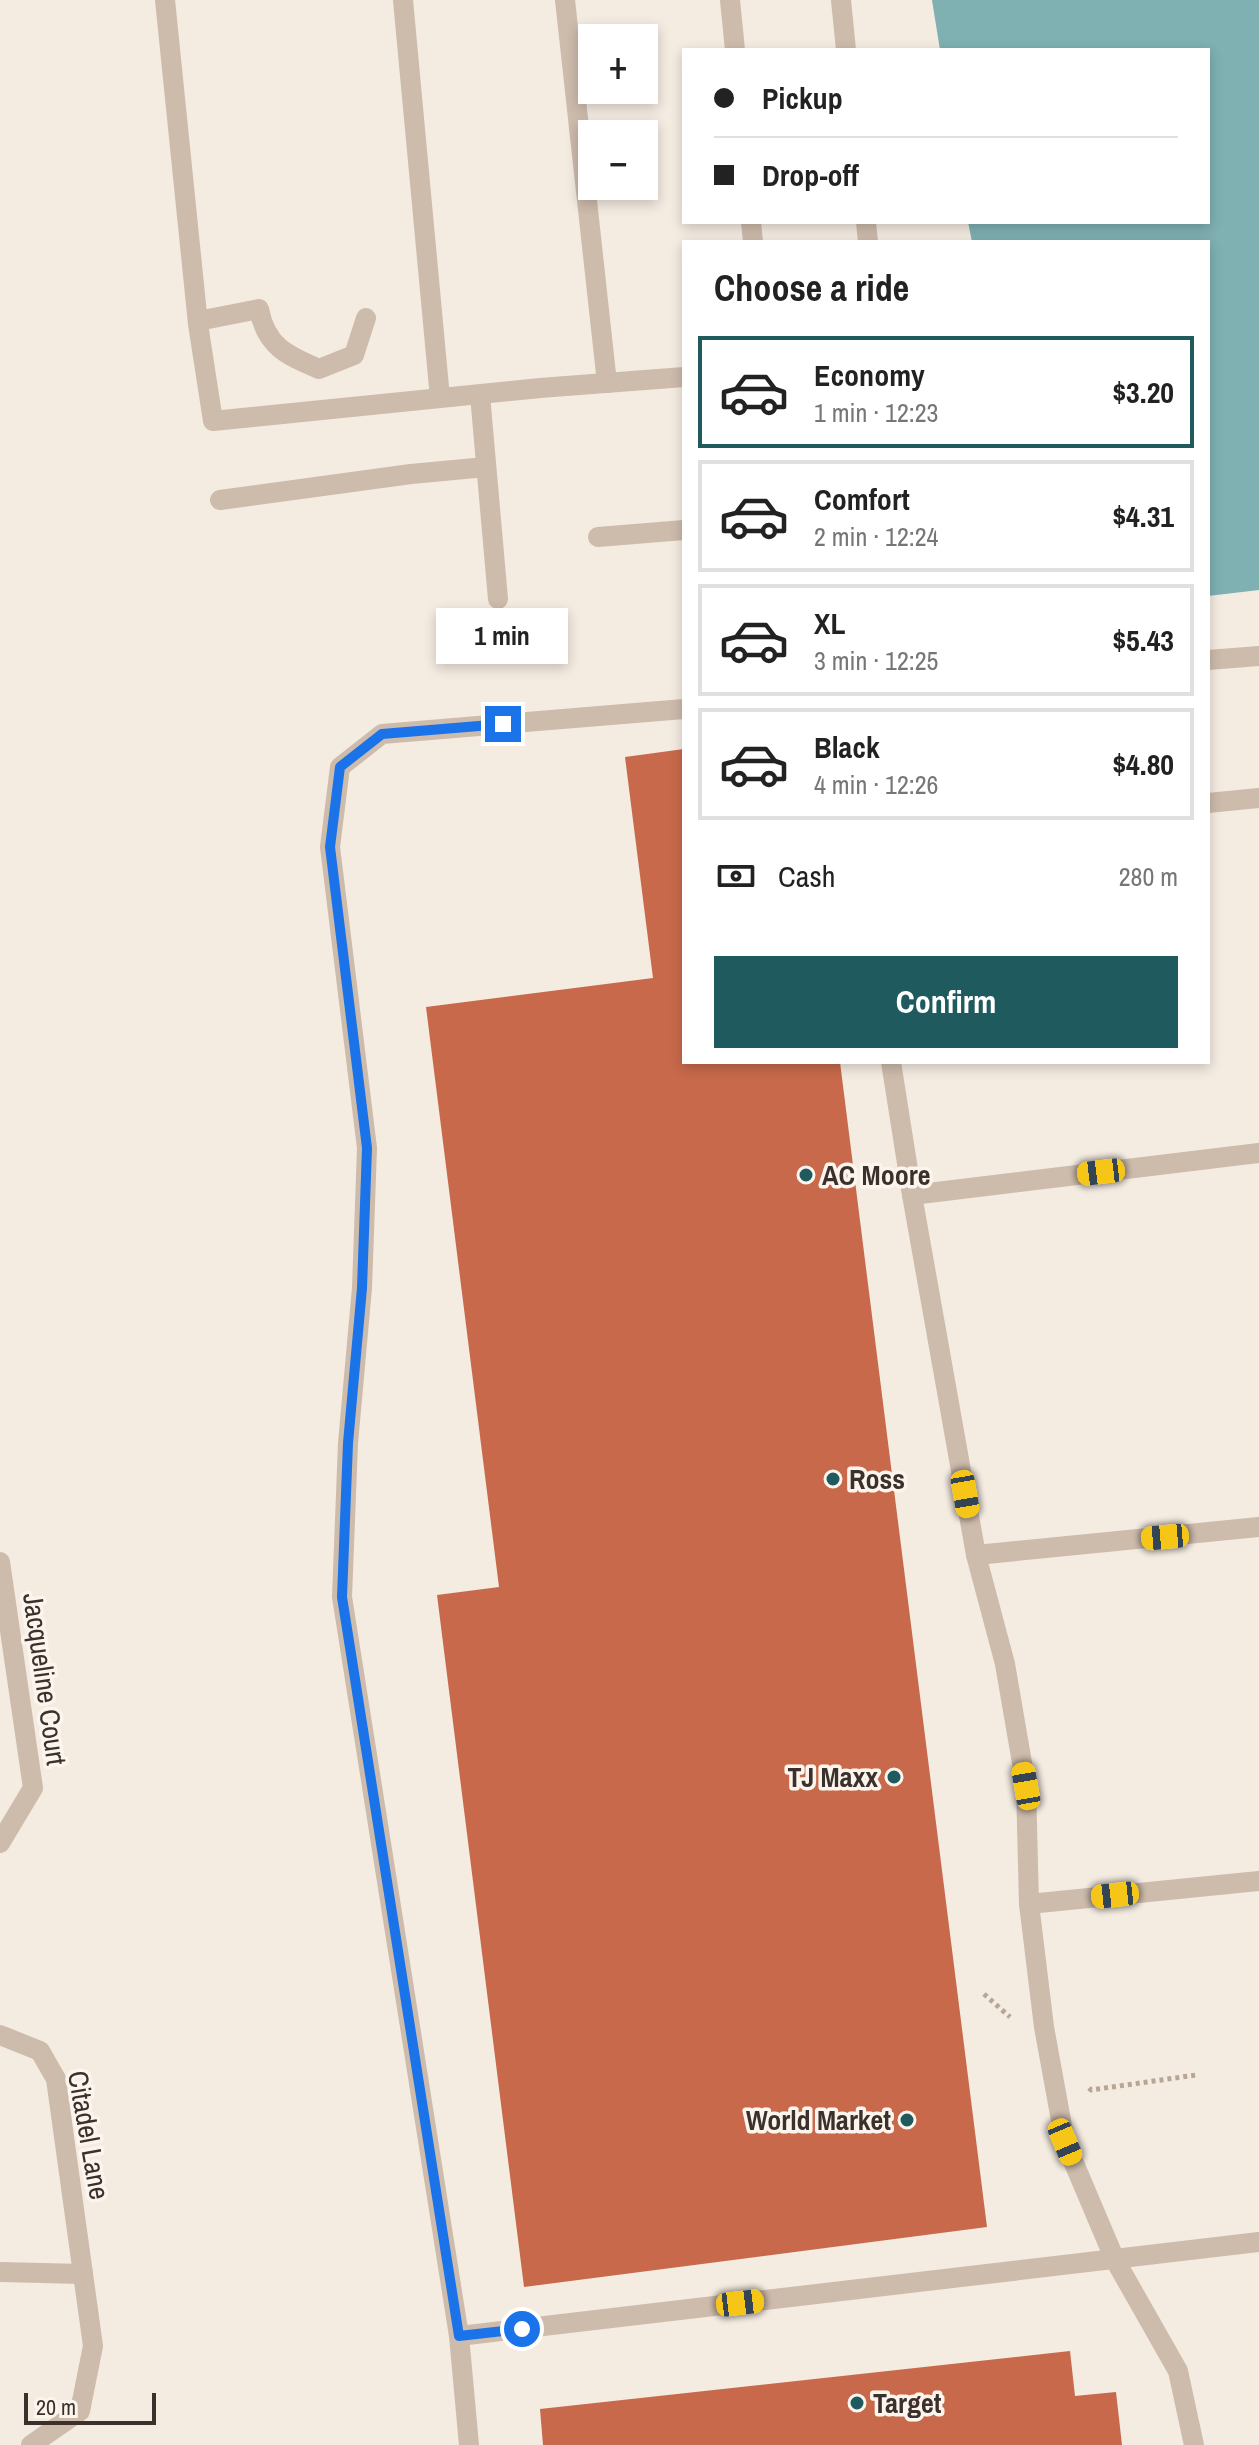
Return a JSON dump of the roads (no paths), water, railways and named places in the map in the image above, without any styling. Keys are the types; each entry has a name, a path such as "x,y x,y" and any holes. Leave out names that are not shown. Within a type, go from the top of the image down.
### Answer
{"street":[{"path":"165,0 198,321 213,421 682,377"},
{"path":"403,0 440,398"},
{"path":"565,0 607,383"},
{"path":"730,0 735,48"},
{"path":"841,0 846,48"},
{"path":"198,321 259,309 263,329 286,355 319,369 354,355 366,318"},
{"path":"480,395 498,599"},
{"path":"220,500 486,467"},
{"path":"598,537 682,530"},
{"path":"1210,660 1259,656"},
{"path":"469,2445 459,2336 342,1597 348,1443 362,1288 367,1148 330,847 340,767 382,734 682,709"},
{"path":"1210,803 1259,798"},
{"path":"891,1064 976,1555 1005,1664 1026,1786 1029,1904 1044,2027 1065,2142 1115,2260 1178,2371 1194,2445"},
{"path":"912,1195 1259,1153"},
{"path":"976,1555 1259,1527"},
{"name":"Jacqueline Court","path":"0,1562 33,1788 0,1843"},
{"path":"1029,1904 1259,1881"},
{"name":"Citadel Lane","path":"0,2035 40,2051 56,2079 93,2346 80,2411 31,2445"},
{"path":"459,2336 1259,2242"},
{"path":"0,2272 83,2274"}],"water":[{"path":"932,0 1259,0 1259,590 1210,596 1210,240 972,240 968,224 1210,224 1210,48 940,48"}],"place":[{"name":"AC Moore","path":"806,1175"},
{"name":"Ross","path":"833,1479"},
{"name":"TJ Maxx","path":"894,1777"},
{"name":"World Market","path":"907,2120"},
{"name":"Target","path":"857,2403"}]}
